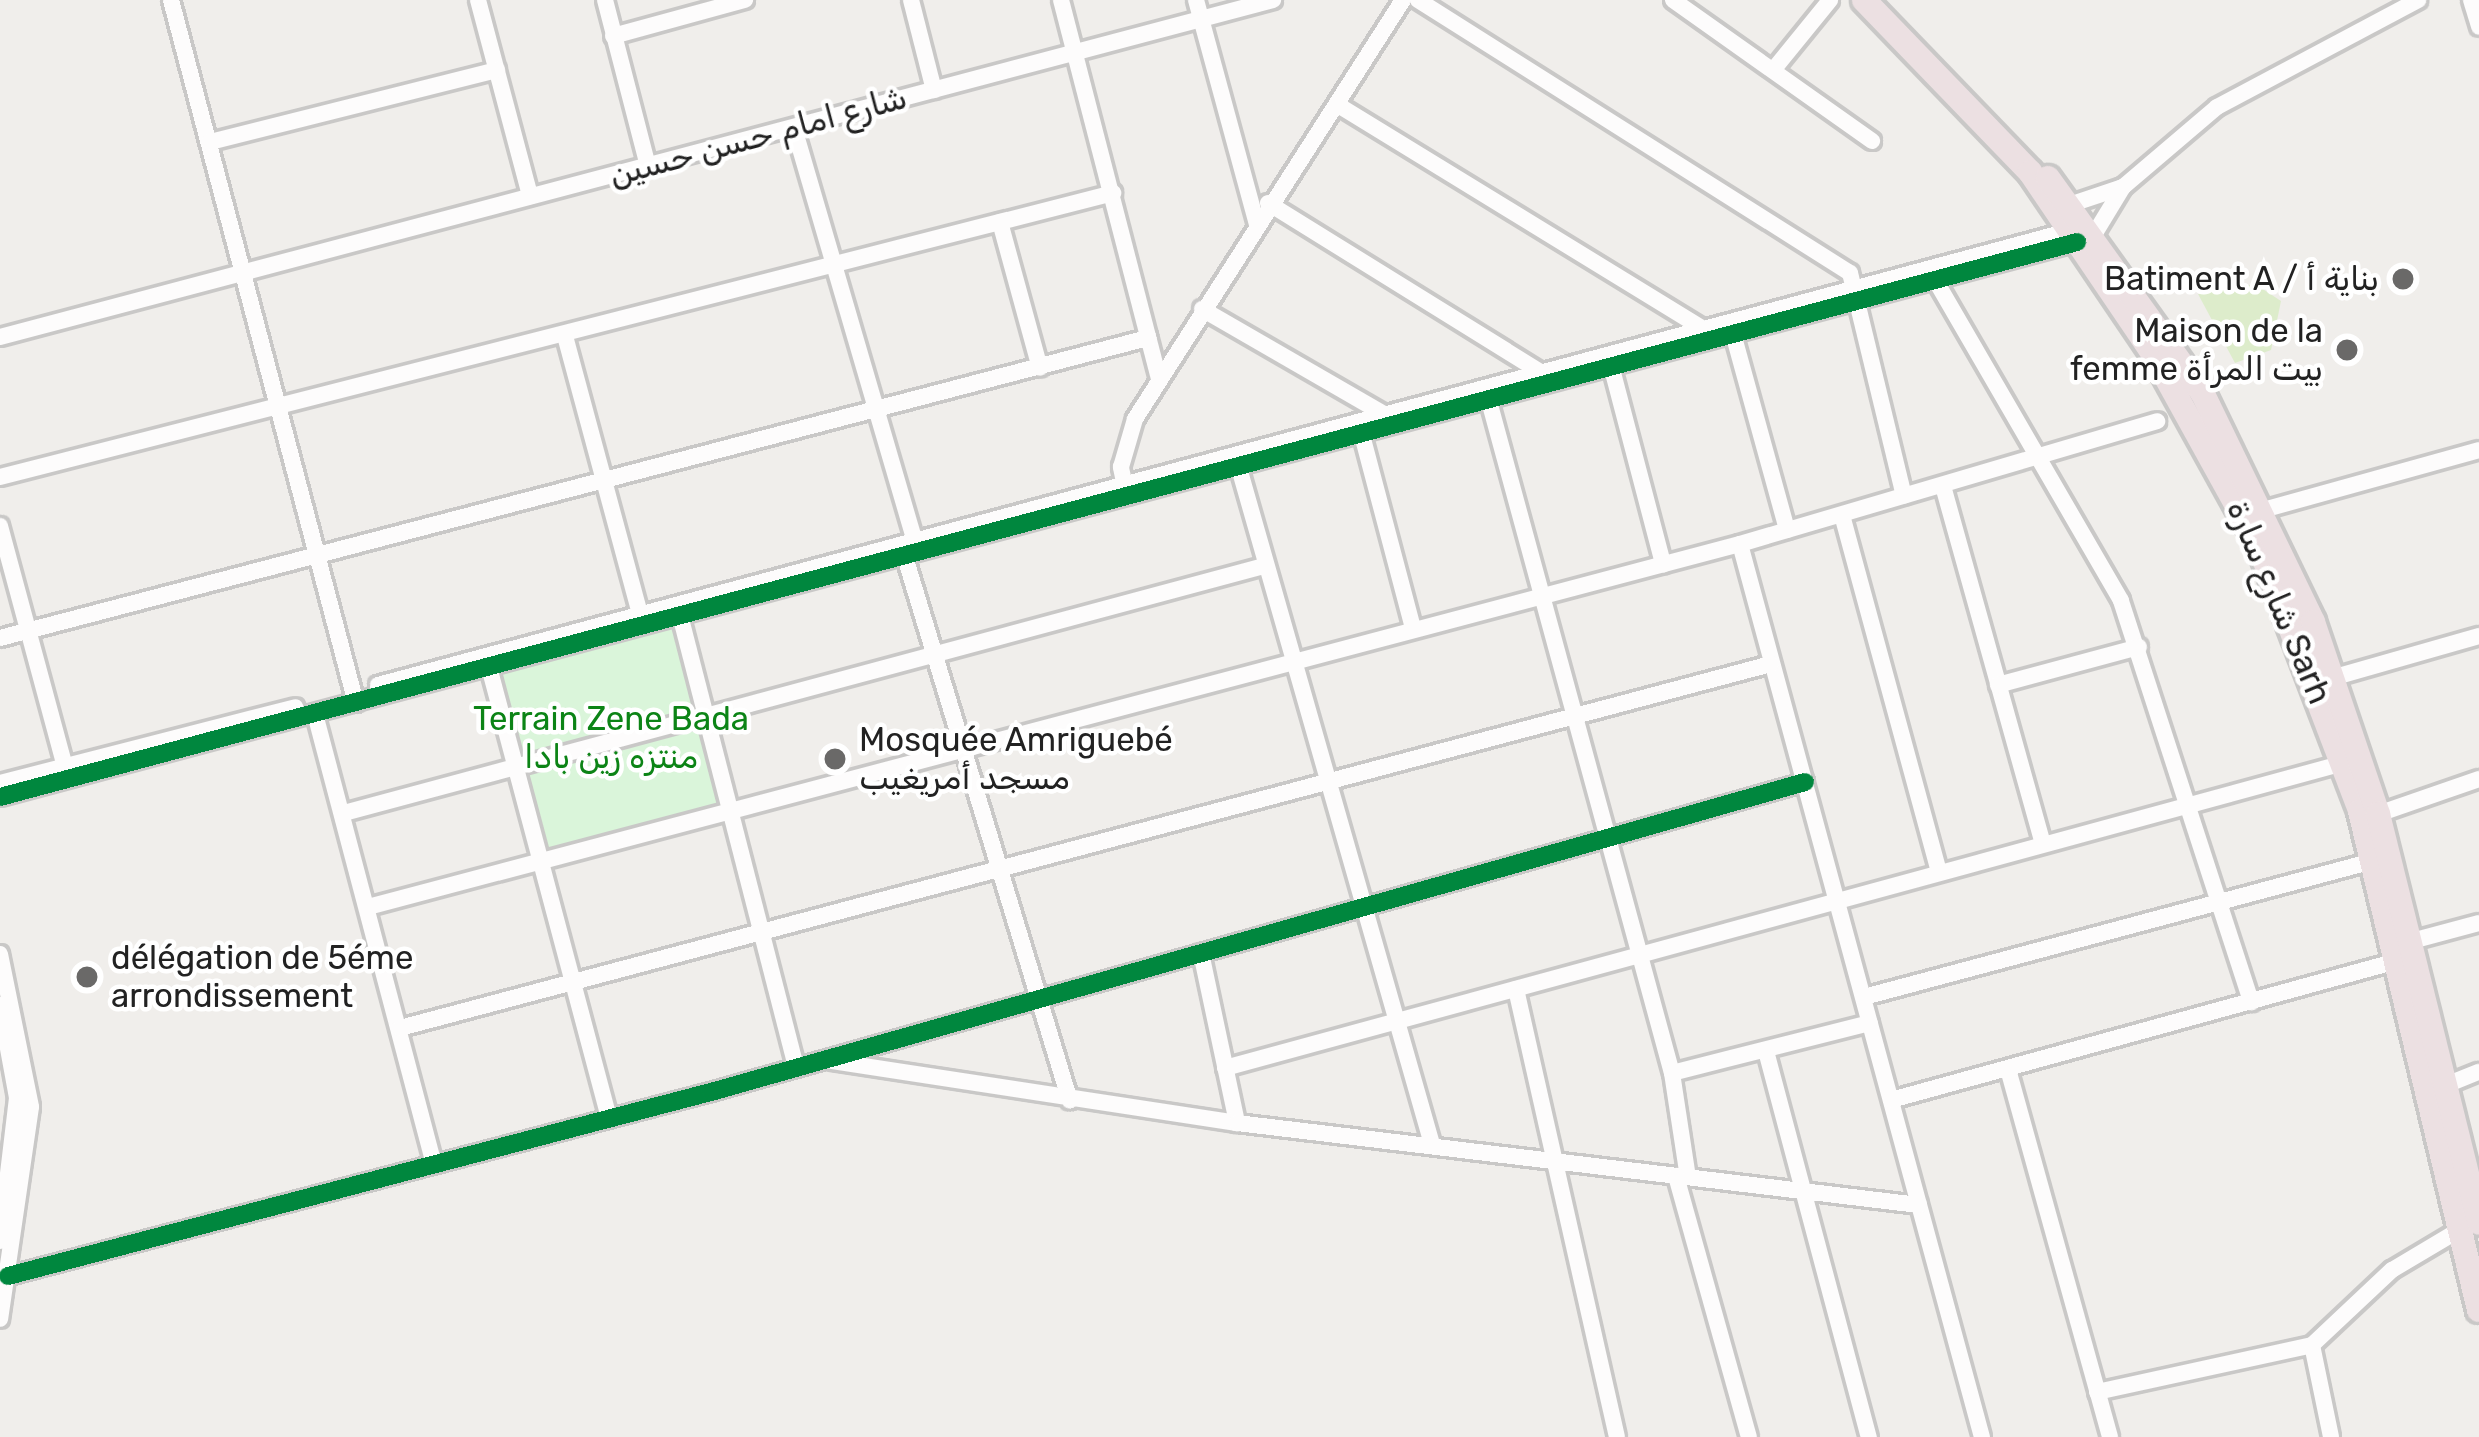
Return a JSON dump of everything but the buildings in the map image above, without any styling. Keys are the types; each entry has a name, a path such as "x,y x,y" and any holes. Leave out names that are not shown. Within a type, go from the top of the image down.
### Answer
{"highway":[{"name":"شارع سارة Sarh","path":"1864,0 2010,148 2080,235 2202,392 2263,510 2335,677 2378,814 2404,951 2469,1226"},
{"name":"شارع سارة Sarh","path":"1876,0 2072,204 2080,235 2224,476 2344,763 2446,1085 2479,1310"}],"street":[{"path":"171,0 355,698"},
{"path":"478,0 530,196"},
{"path":"605,0 648,166"},
{"path":"613,36 745,0"},
{"path":"911,0 934,90"},
{"path":"1061,0 1159,380"},
{"path":"1196,0 1257,224"},
{"name":"شارع امام حسن حسين","path":"0,338 242,269 1273,0"},
{"path":"1125,491 1124,447 1159,380 1268,203 1338,105 1403,0"},
{"path":"1418,0 1843,266 1859,296 1904,496"},
{"path":"1672,0 1872,141"},
{"path":"1774,69 1830,0"},
{"path":"0,797 315,714 639,611 914,539 1239,468 1734,337 1859,296 1937,283 2080,235 2123,187 2217,107 2418,0"},
{"path":"2470,0 2479,26"},
{"path":"210,142 497,70"},
{"path":"1338,105 1707,332"},
{"path":"794,128 914,539"},
{"path":"2072,204 2123,187"},
{"path":"0,477 1113,193"},
{"path":"1268,203 1542,373"},
{"path":"1000,222 1040,368"},
{"path":"0,783 489,667 905,556 1384,414 1859,296 2080,235"},
{"path":"1937,283 2045,457 2139,647 2194,800 2251,1002"},
{"path":"1202,309 1384,414"},
{"path":"565,336 639,611"},
{"path":"1734,337 1786,530"},
{"path":"0,638 601,475 876,413 1148,338"},
{"path":"1612,369 1663,564"},
{"path":"1489,400 1570,716 1610,836 1672,1073 1682,1177 1749,1437"},
{"path":"368,907 1740,544 2157,421"},
{"path":"1362,435 1413,628"},
{"path":"2263,510 2479,450"},
{"path":"1239,468 1392,1021 1432,1144"},
{"path":"1943,486 2042,841"},
{"path":"1842,515 1938,868"},
{"path":"0,526 64,767"},
{"path":"1740,544 1982,1437"},
{"path":"905,556 932,653 1005,870 1070,1101"},
{"path":"344,813 1264,566"},
{"path":"680,615 796,1067"},
{"path":"2335,677 2479,636"},
{"path":"1998,685 2139,647"},
{"path":"400,1028 1771,664"},
{"path":"489,667 609,1117"},
{"path":"315,714 433,1160"},
{"path":"1225,1068 1938,868 2344,763"},
{"path":"2378,814 2479,779"},
{"path":"8,1276 433,1160 826,1060 1036,993 1201,953 1805,782"},
{"path":"1864,998 2373,861"},
{"path":"1891,1100 2251,1002 2479,923"},
{"path":"1201,953 1237,1123"},
{"path":"0,954 32,1107 0,1319"},
{"path":"1516,989 1561,1162 1554,1188 1618,1437"},
{"path":"0,1005 7,1157 0,1241"},
{"path":"1672,1073 1870,1023"},
{"path":"1766,1051 1869,1437"},
{"path":"826,1060 1070,1101 1919,1205"},
{"path":"2008,1069 2110,1437"},
{"path":"2446,1085 2479,1072"},
{"path":"2097,1392 2312,1346 2392,1270 2469,1226"},
{"path":"2312,1346 2331,1437"}],"green space":[{"path":"2255,284 2281,301 2271,350 2235,363 2198,294"},
{"name":"Terrain Zene Bada منتزه زين بادا","path":"680,615 732,809 542,861 489,667"}],"cycle path":[{"path":"0,797 2077,242"},
{"path":"8,1276 711,1092 1805,782"}],"place":[{"name":"Batiment A / بناية أ","path":"2403,279"},
{"name":"Maison de la femme بيت المرأة","path":"2347,350"},
{"name":"Mosquée Amriguebé مسجد أمريغيب","path":"835,759"},
{"name":"délégation de 5éme arrondissement","path":"87,977"}]}
